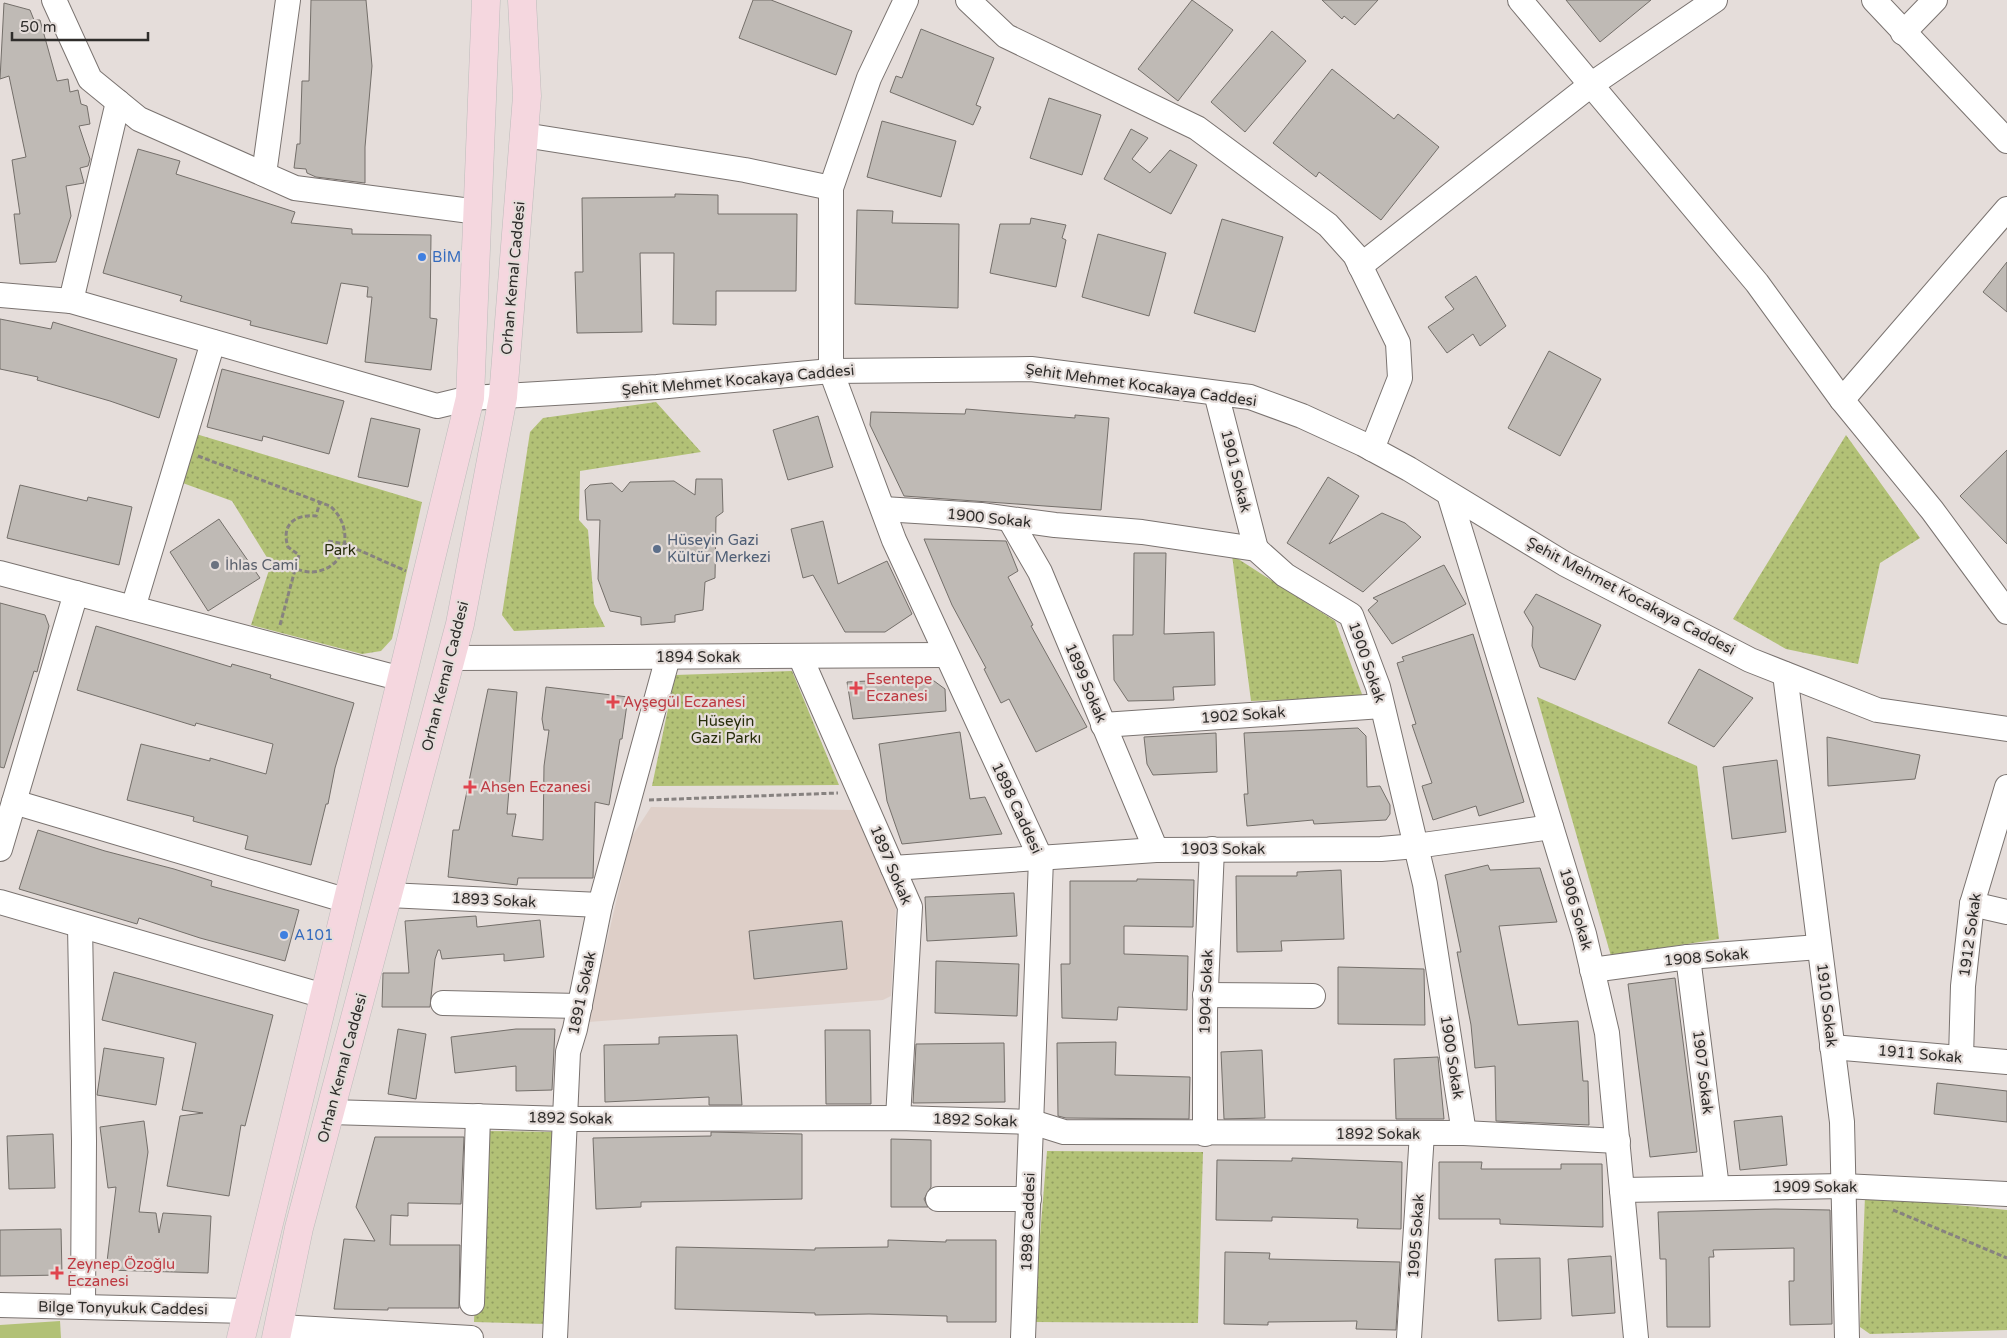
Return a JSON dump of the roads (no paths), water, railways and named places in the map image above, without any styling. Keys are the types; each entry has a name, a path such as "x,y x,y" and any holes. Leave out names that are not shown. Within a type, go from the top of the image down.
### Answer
{"main road":[{"path":"241,1338 470,398 486,0"},
{"name":"Orhan Kemal Caddesi","path":"278,1332 298,1228 460,624 503,397 527,96 522,0"},
{"path":"247,1311 278,1332"}],"street":[{"path":"54,0 90,79 139,119 295,188 478,212"},
{"path":"264,174 288,0"},
{"path":"831,371 831,188 869,78 906,0"},
{"path":"968,0 1006,36 1197,128 1328,225 1355,255 1398,344 1400,378 1372,449"},
{"path":"1520,0 1757,283 1842,400 2005,601"},
{"path":"1360,266 1592,84 1715,0"},
{"path":"1874,0 2007,141"},
{"path":"1904,33 1935,0"},
{"path":"71,301 118,102"},
{"path":"524,136 746,170 831,188"},
{"path":"1842,400 2007,209"},
{"name":"Şehit Mehmet Kocakaya Caddesi","path":"0,295 71,301 437,406 470,398 657,387 831,371 1031,369 1250,397 1302,416 1372,449 1565,564 1750,660 1877,710 2007,729"},
{"path":"134,608 213,342"},
{"name":"1898 Caddesi","path":"831,371 894,540 945,655 1041,859 1023,1338"},
{"name":"1901 Sokak","path":"1216,393 1256,549"},
{"name":"1906 Sokak","path":"1449,494 1584,934 1607,1033 1636,1338"},
{"name":"1900 Sokak","path":"883,509 981,515 1010,520 1142,532 1256,549 1285,575 1351,615 1378,687 1425,884 1464,1133"},
{"name":"1899 Sokak","path":"1010,520 1040,572 1156,850"},
{"path":"0,573 402,679"},
{"path":"0,849 76,593"},
{"name":"1894 Sokak","path":"451,658 945,655"},
{"name":"1897 Sokak","path":"800,656 910,907 898,1118"},
{"name":"1891 Sokak","path":"555,1338 568,1052 580,1006 600,905 668,657"},
{"name":"1910 Sokak","path":"1785,674 1842,1122 1847,1338"},
{"name":"1902 Sokak","path":"1103,725 1382,706"},
{"name":"1912 Sokak","path":"1961,1058 1963,986 1972,904 2007,787"},
{"path":"14,802 348,900"},
{"name":"1903 Sokak","path":"893,868 1156,850 1416,846 1551,827"},
{"name":"1904 Sokak","path":"1205,1134 1206,996 1212,849"},
{"name":"1893 Sokak","path":"388,895 600,905"},
{"path":"0,902 324,996"},
{"path":"1972,904 2007,912"},
{"path":"80,926 84,1141 83,1307"},
{"name":"1908 Sokak","path":"1592,970 1688,957 1819,947"},
{"name":"1907 Sokak","path":"1688,957 1717,1188"},
{"path":"1206,996 1313,996"},
{"path":"443,1004 580,1006"},
{"name":"1911 Sokak","path":"1832,1047 2007,1062"},
{"name":"1892 Sokak","path":"330,1112 565,1119 898,1118 1032,1122 1064,1132 1205,1134 1464,1133 1618,1141"},
{"path":"472,1303 478,1116"},
{"name":"1905 Sokak","path":"1409,1338 1422,1133"},
{"name":"1909 Sokak","path":"1622,1190 1843,1186 2007,1194"},
{"path":"938,1199 1029,1199"},
{"name":"Bilge Tonyukuk Caddesi","path":"0,1306 247,1311"},
{"path":"278,1332 471,1338"}],"place":[{"name":"BİM","path":"422,257"},
{"name":"Hüseyin Gazi Kültür Merkezi","path":"657,549"},
{"name":"İhlas Cami","path":"215,565"},
{"name":"Esentepe Eczanesi","path":"856,688"},
{"name":"Ayşegül Eczanesi","path":"613,702"},
{"name":"Ahsen Eczanesi","path":"470,787"},
{"name":"A101","path":"284,935"},
{"name":"Zeynep Özoğlu Eczanesi","path":"57,1273"}],"park label":[{"name":"Park","path":"340,550"},
{"name":"Hüseyin Gazi Parkı","path":"726,730"}]}
